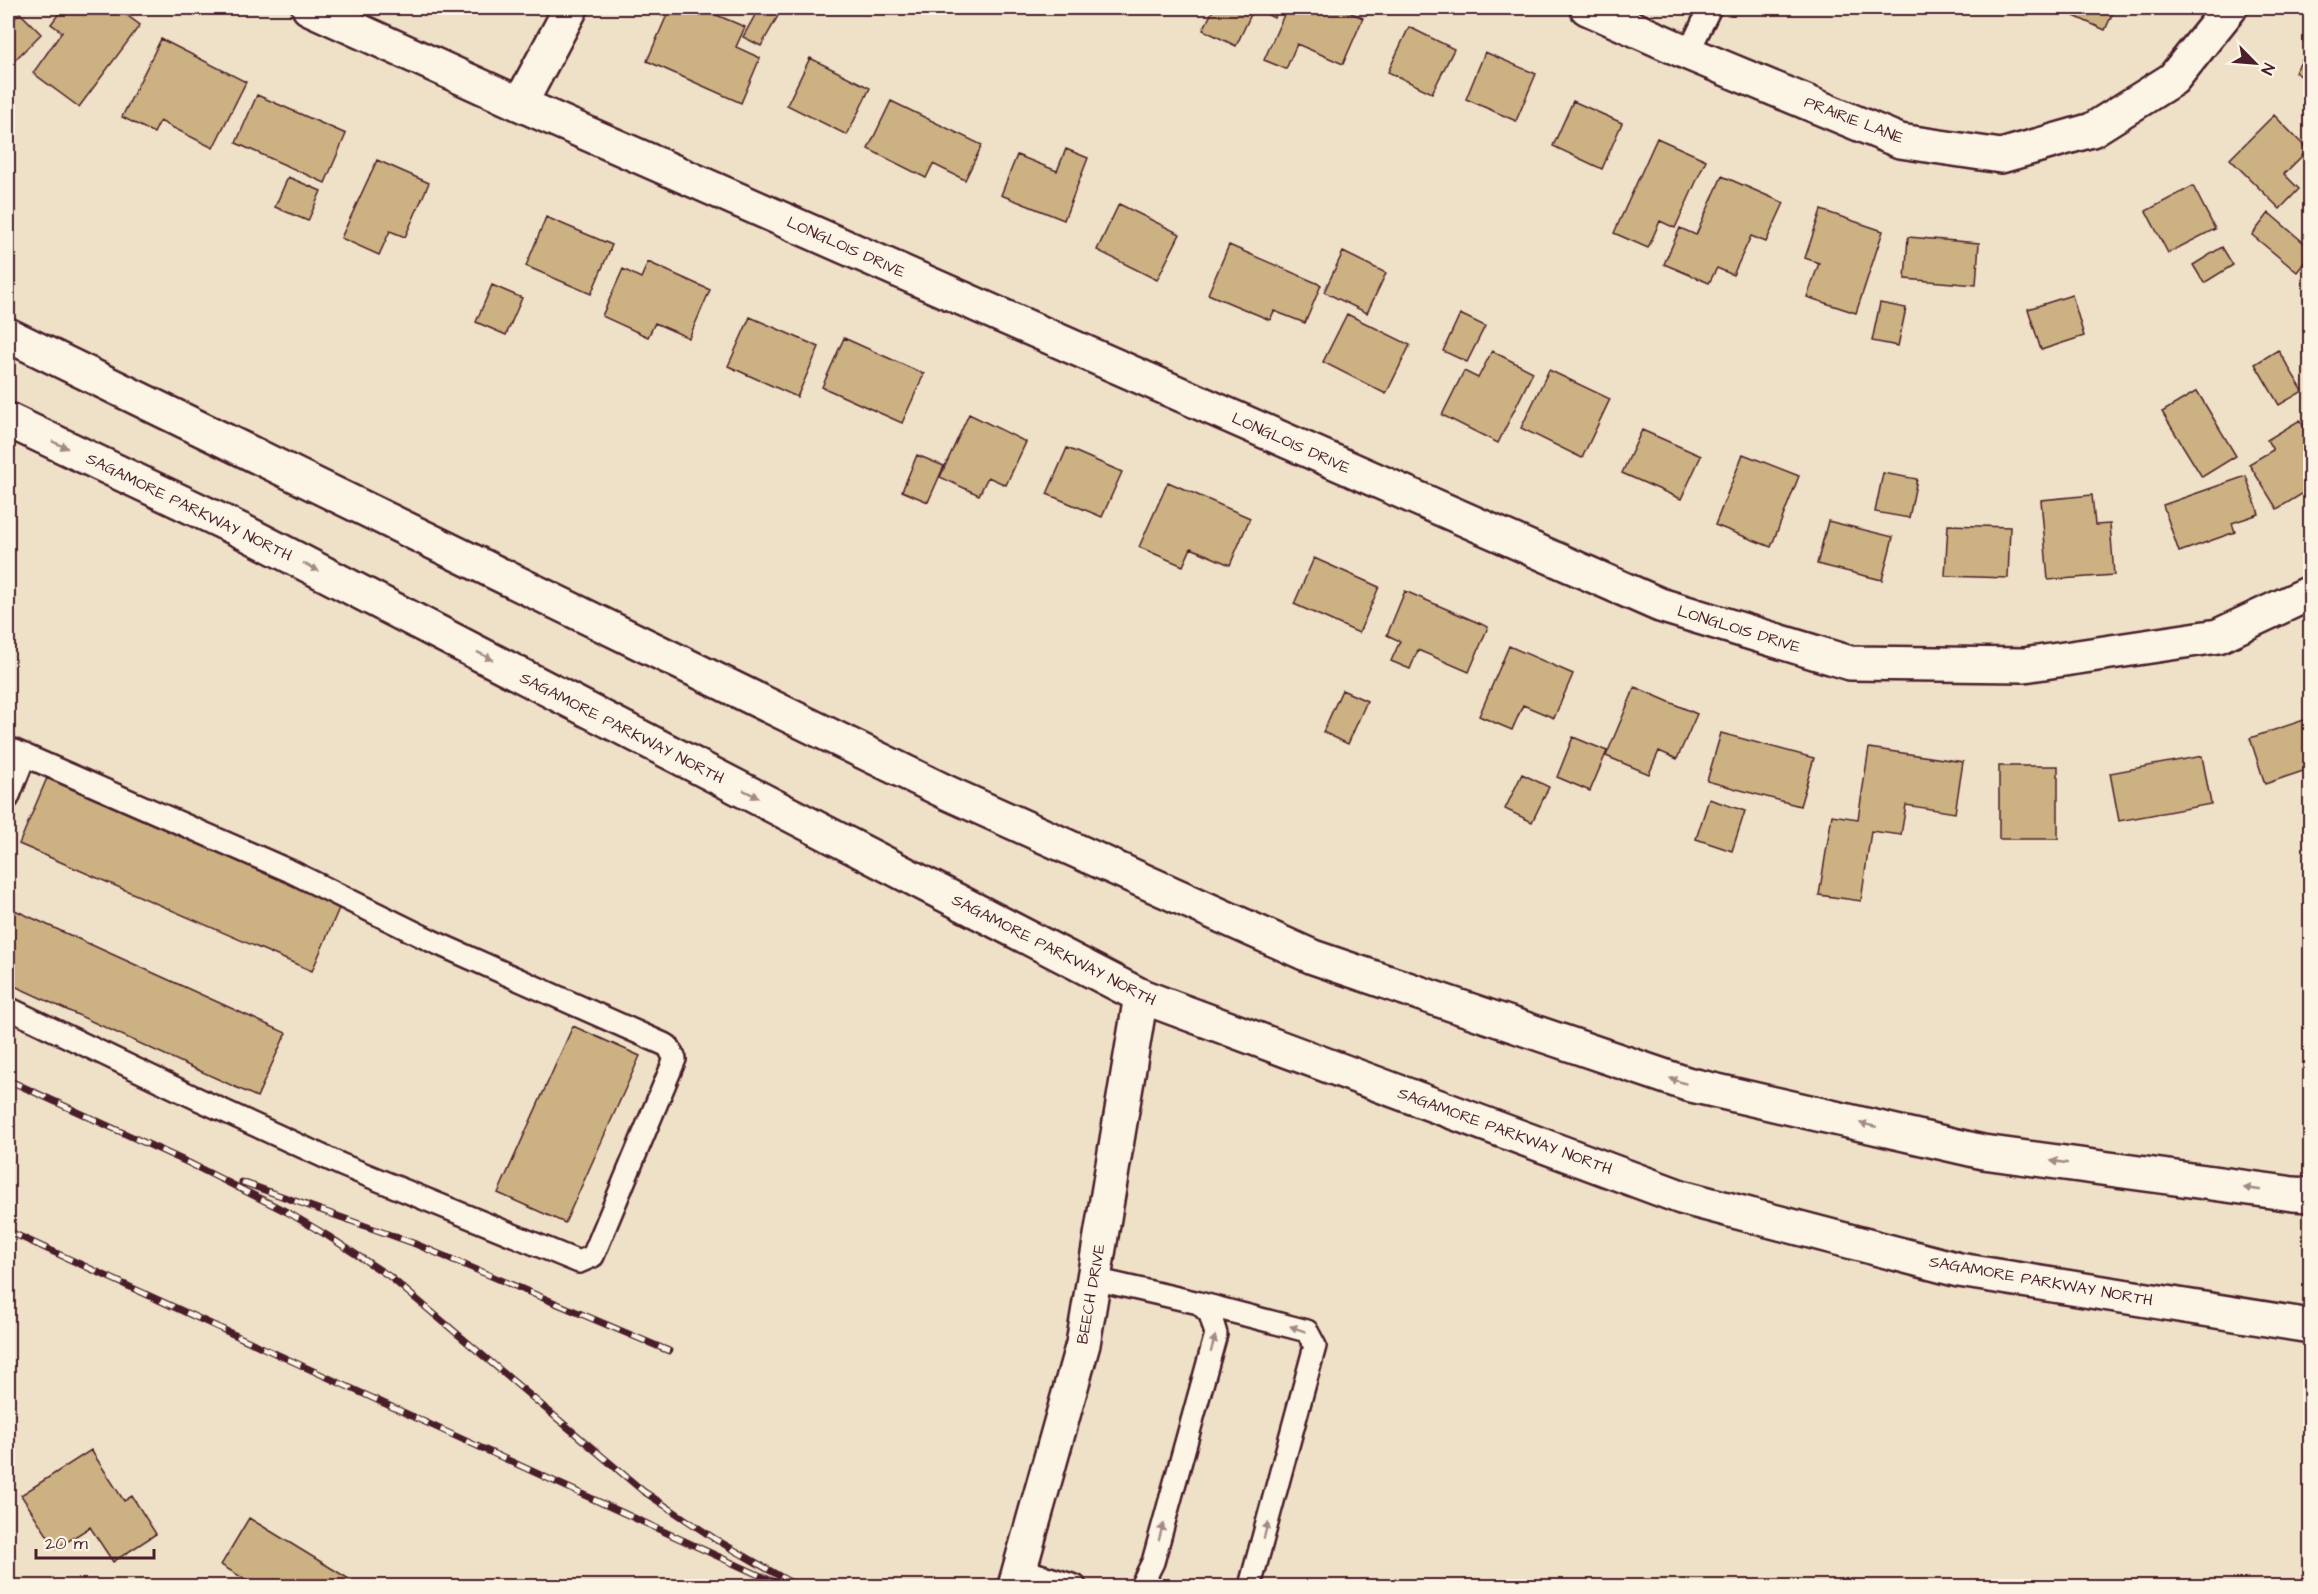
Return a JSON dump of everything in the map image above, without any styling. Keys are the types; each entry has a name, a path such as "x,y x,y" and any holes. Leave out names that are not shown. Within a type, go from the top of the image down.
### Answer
{"main road":[{"name":"LONGLOIS DRIVE","path":"309,8 520,104 1660,605 1850,663 2024,665 2218,636 2310,593"},
{"path":"520,104 572,8"},
{"name":"PRAIRIE LANE","path":"1587,8 1688,53 1900,141 2001,156 2092,130 2173,79 2230,8"},
{"path":"8,335 948,793 1313,957 1687,1084 1983,1152 2310,1195"},
{"name":"SAGAMORE PARKWAY NORTH","path":"8,420 242,531 1141,996 1681,1197 1959,1270 2310,1326"},
{"name":"BEECH DRIVE","path":"1018,1578 1083,1344 1141,996"}],"lane":[{"path":"1688,53 1710,8"},
{"path":"8,798 16,751 290,871 432,941 668,1046 675,1059 593,1256 579,1262 342,1165 8,1008"},
{"path":"1094,1279 1199,1302 1307,1331 1315,1346 1250,1587"},
{"path":"1141,1587 1153,1562 1216,1334 1210,1314 1199,1302"},
{"path":"1018,1578 1076,1587"}],"building":[{"path":"63,8 117,8 140,25 79,107 33,73 62,32 51,24"},
{"path":"670,8 700,8 745,27 736,47 760,58 741,103 647,61"},
{"path":"759,8 767,8 779,14 761,46 743,37"},
{"path":"1214,8 1254,8 1236,46 1203,30"},
{"path":"1254,8 1279,8 1274,18"},
{"path":"1287,8 1340,8 1363,18 1343,64 1297,44 1286,69 1264,60"},
{"path":"2056,8 2115,8 2105,30"},
{"path":"20,13 41,34 13,62 8,56 8,25"},
{"path":"1409,27 1454,49 1432,93 1388,72"},
{"path":"161,39 246,82 213,148 160,121 154,133 122,117"},
{"path":"2310,47 2310,82 2295,72"},
{"path":"1485,52 1536,74 1516,121 1466,99"},
{"path":"810,58 870,88 847,135 787,105"},
{"path":"257,95 346,134 325,183 236,143"},
{"path":"891,101 982,145 965,180 933,164 926,178 868,149"},
{"path":"1573,101 1622,123 1602,169 1553,146"},
{"path":"2274,115 2308,150 2284,174 2299,189 2280,209 2230,159"},
{"path":"1657,138 1706,160 1675,228 1660,221 1648,248 1614,233"},
{"path":"1066,149 1088,158 1064,220 1001,195 1017,155 1057,171"},
{"path":"377,160 429,183 405,237 390,231 379,255 341,238"},
{"path":"1722,176 1784,203 1766,242 1751,236 1733,275 1717,268 1709,283 1664,264 1680,228 1696,235"},
{"path":"288,177 321,191 308,221 275,207"},
{"path":"2193,186 2215,229 2168,253 2146,211"},
{"path":"1119,204 1180,234 1157,280 1097,250"},
{"path":"1821,210 1883,231 1856,313 1807,297 1819,263 1805,258"},
{"path":"2269,213 2310,248 2310,255 2297,272 2252,235"},
{"path":"546,217 612,245 591,294 526,266"},
{"path":"1908,237 1979,243 1976,285 1905,279"},
{"path":"1229,245 1321,285 1305,323 1274,311 1270,320 1208,294"},
{"path":"2222,247 2233,265 2204,283 2193,265"},
{"path":"1343,252 1386,273 1367,313 1324,292"},
{"path":"648,262 710,290 689,338 655,323 648,337 602,316 623,269 641,278"},
{"path":"492,285 522,298 506,335 476,322"},
{"path":"2072,295 2084,336 2041,350 2028,309"},
{"path":"1880,303 1906,308 1898,346 1872,341"},
{"path":"1347,314 1410,345 1386,394 1323,362"},
{"path":"1460,314 1485,326 1467,362 1443,351"},
{"path":"750,317 819,347 797,397 728,366"},
{"path":"844,338 924,374 902,423 822,387"},
{"path":"2278,350 2303,391 2279,405 2255,364"},
{"path":"1492,351 1533,372 1498,443 1442,415 1464,371 1478,378"},
{"path":"1549,370 1610,399 1582,458 1521,428"},
{"path":"2197,391 2236,456 2202,477 2162,412"},
{"path":"969,414 1026,442 1006,485 988,477 979,495 940,477"},
{"path":"2300,420 2310,438 2310,489 2277,509 2249,464 2273,450 2267,440"},
{"path":"1642,430 1701,456 1681,499 1622,473"},
{"path":"1067,448 1122,472 1102,517 1047,494"},
{"path":"1743,454 1799,476 1771,547 1715,525"},
{"path":"917,455 944,466 928,502 902,491"},
{"path":"1883,473 1917,479 1909,518 1875,512"},
{"path":"2246,476 2259,514 2232,523 2235,532 2179,552 2163,505"},
{"path":"1168,482 1250,518 1230,565 1191,548 1183,566 1139,547"},
{"path":"2092,495 2095,525 2110,524 2114,575 2048,580 2041,500"},
{"path":"1828,521 1893,537 1882,580 1817,564"},
{"path":"1948,525 2010,527 2008,578 1945,576"},
{"path":"1314,558 1379,587 1359,633 1294,604"},
{"path":"1405,591 1488,627 1469,672 1418,650 1410,669 1391,661 1400,641 1387,635"},
{"path":"1509,646 1573,674 1554,718 1523,705 1512,730 1479,716"},
{"path":"1635,687 1697,714 1677,759 1659,751 1649,774 1606,756"},
{"path":"1342,690 1367,701 1348,744 1323,732"},
{"path":"2310,718 2310,783 2306,770 2265,784 2250,738"},
{"path":"1721,733 1814,758 1800,806 1707,781"},
{"path":"1573,737 1607,751 1590,791 1557,777"},
{"path":"1869,748 1963,762 1955,813 1906,805 1901,835 1871,831 1861,901 1819,895 1832,815 1858,819"},
{"path":"2202,756 2211,804 2119,821 2110,773"},
{"path":"1999,766 2058,766 2058,839 1999,839"},
{"path":"1522,774 1549,787 1532,822 1505,809"},
{"path":"47,778 340,906 312,971 19,844"},
{"path":"1709,799 1745,811 1732,851 1696,839"},
{"path":"8,907 286,1033 257,1097 8,983"},
{"path":"573,1026 640,1056 565,1223 498,1193"},
{"path":"91,1450 124,1501 132,1496 156,1534 113,1562 90,1527 56,1549 21,1495"},
{"path":"249,1518 354,1582 351,1586 256,1586 221,1565"}],"railway":[{"path":"8,1080 189,1163 287,1212 328,1236 389,1276 643,1491 715,1539 797,1586"},
{"path":"242,1182 413,1243 669,1351"},
{"path":"8,1231 774,1582"}]}
